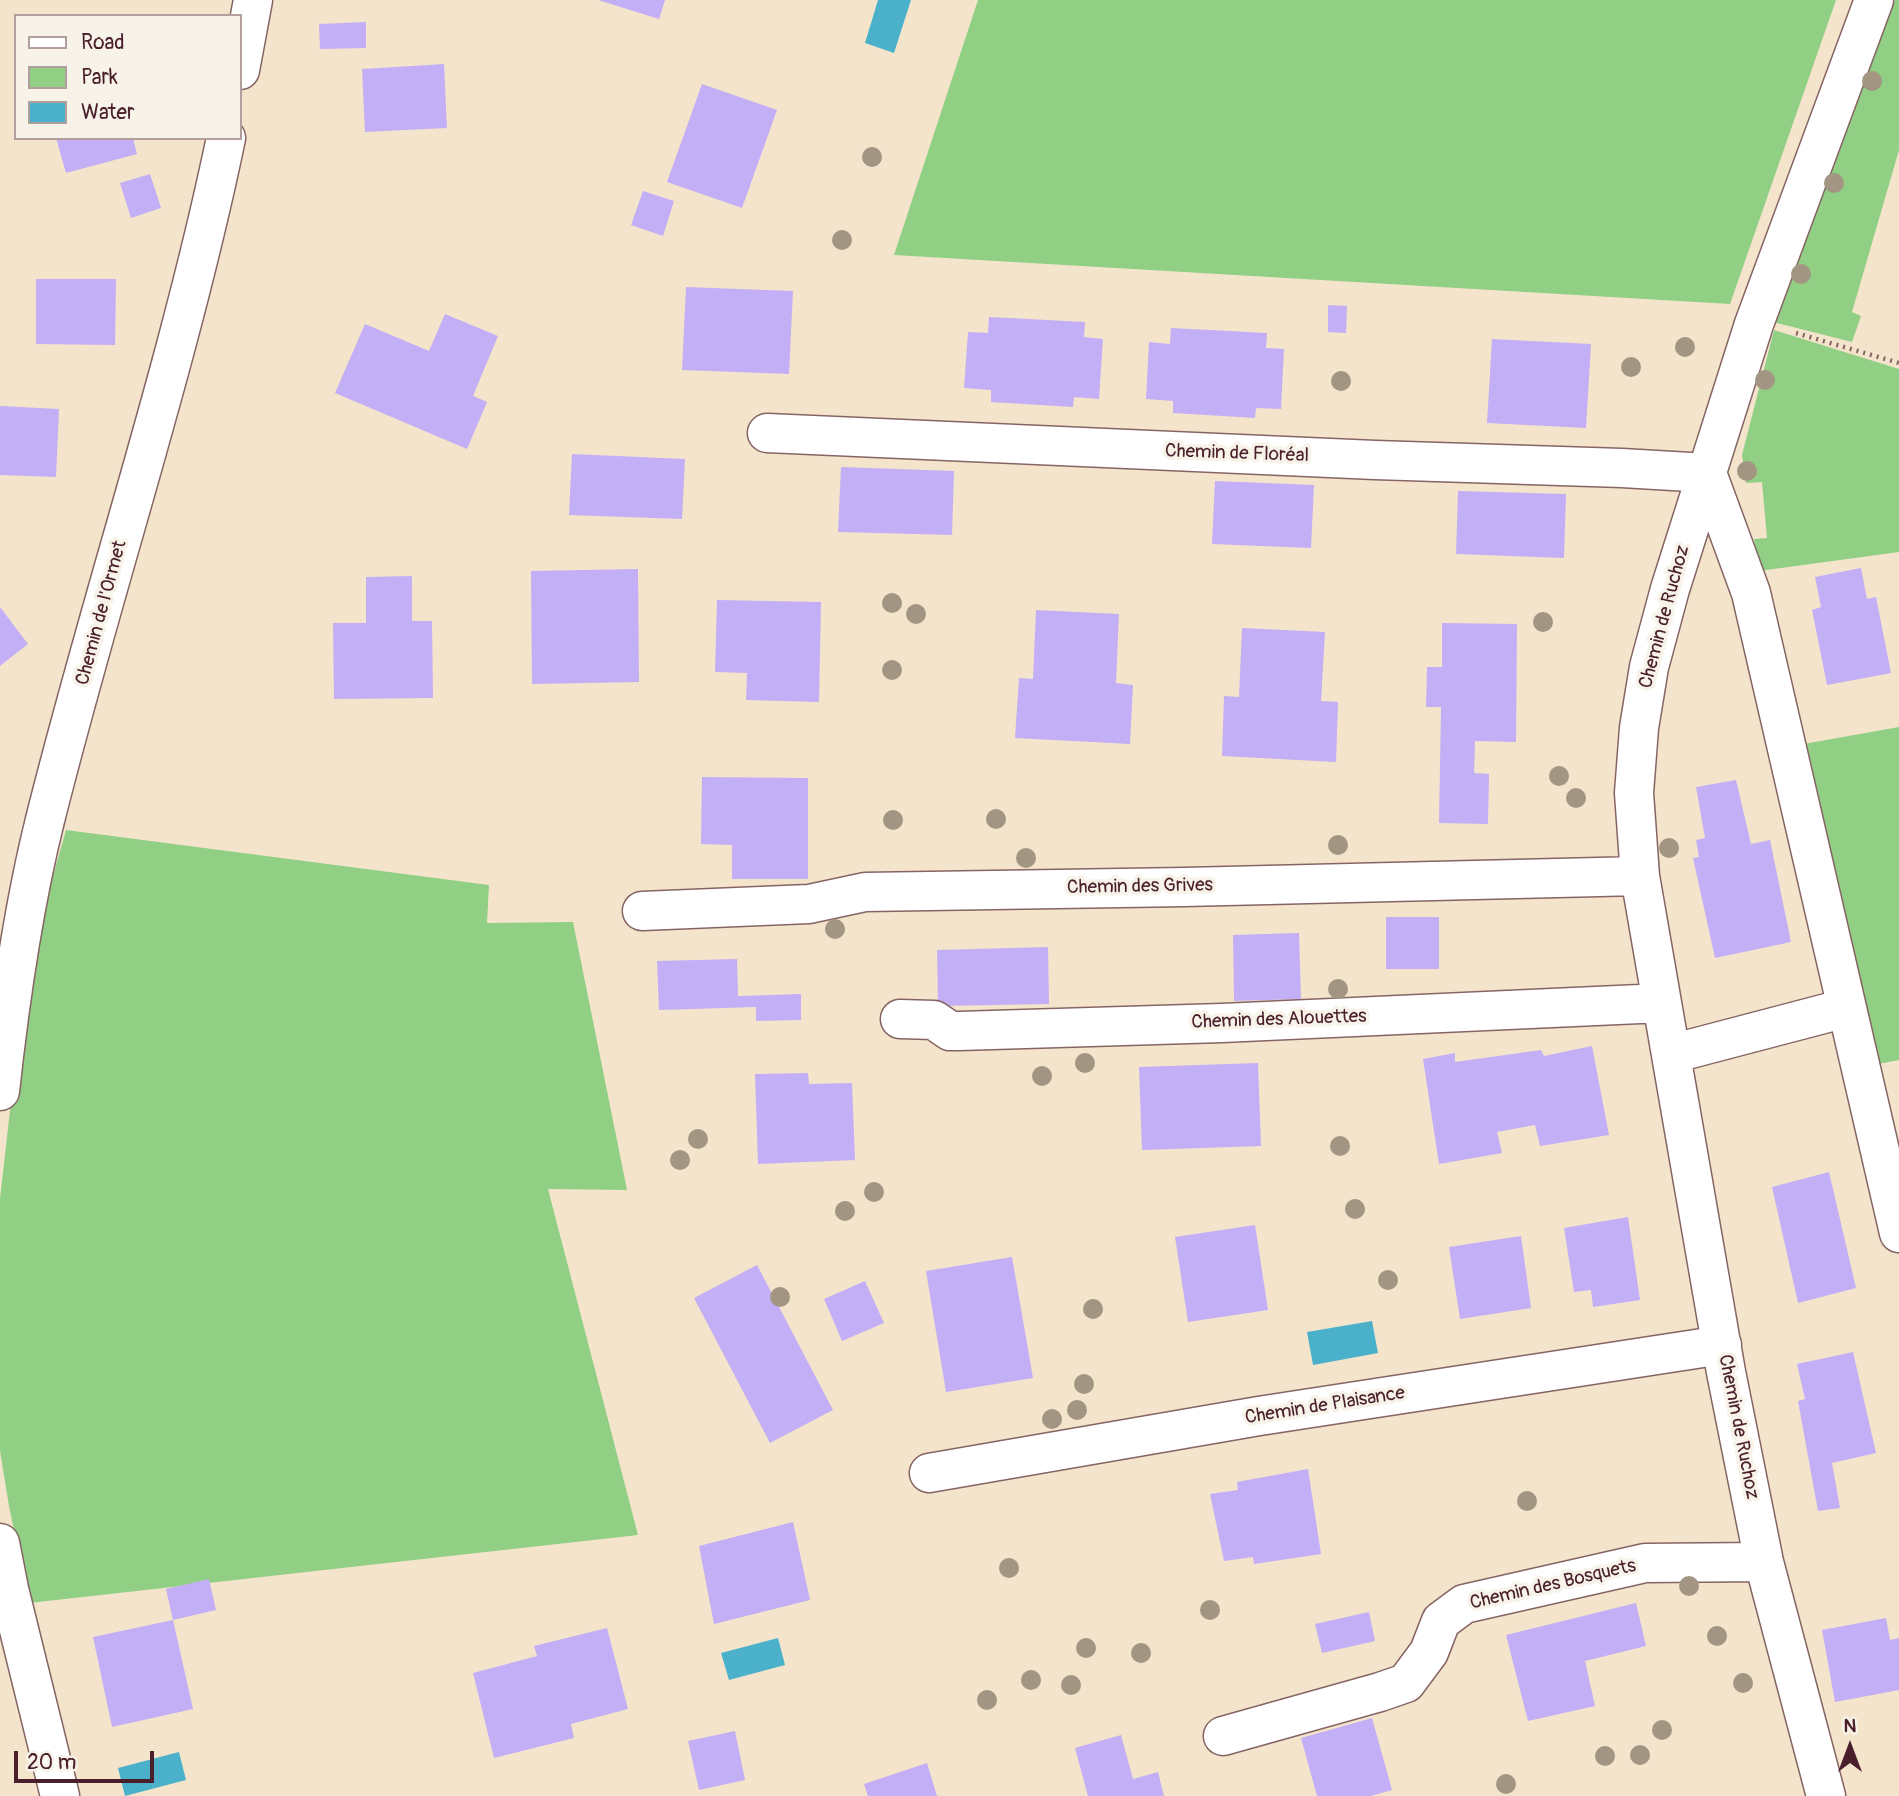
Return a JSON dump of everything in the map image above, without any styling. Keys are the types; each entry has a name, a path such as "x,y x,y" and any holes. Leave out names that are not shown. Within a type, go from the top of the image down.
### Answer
{"street":[{"path":"242,59 253,0"},
{"name":"Chemin de Ruchoz","path":"1826,1796 1764,1562 1722,1345 1640,876 1634,793 1639,728 1649,667 1670,589 1754,324 1874,0"},
{"name":"Chemin de l'Ormet","path":"0,1091 22,938 45,821 191,286 226,140"},
{"name":"Chemin de Floréal","path":"767,433 1707,473"},
{"path":"1707,473 1751,593 1899,1233"},
{"name":"Chemin des Grives","path":"642,911 809,904 865,892 1640,876"},
{"name":"Chemin des Alouettes","path":"900,1019 934,1020 950,1031 959,1031 1662,1003"},
{"path":"1671,1054 1846,1008"},
{"name":"Chemin de Plaisance","path":"929,1472 1259,1416 1722,1345"},
{"path":"0,1543 60,1796"},
{"name":"Chemin des Bosquets","path":"1223,1736 1406,1683 1429,1652 1441,1621 1464,1604 1646,1563 1764,1562"}],"path":[{"path":"1754,324 1775,327 1899,363"}],"green space":[{"path":"978,0 1836,0 1730,304 894,255"},
{"path":"1895,0 1899,0 1899,150 1852,312 1861,316 1852,342 1773,322"},
{"path":"1774,330 1899,369 1899,552 1759,571 1754,539 1767,538 1762,482 1746,483 1742,455"},
{"path":"1899,727 1899,1060 1873,1065 1798,745"},
{"path":"66,830 489,885 487,923 573,922 627,1190 548,1189 638,1535 29,1603 0,1451 0,1199 13,1084 35,940"}],"water":[{"path":"878,0 911,0 894,53 865,43"},
{"path":"1372,1321 1378,1353 1313,1365 1307,1332"},
{"path":"778,1638 785,1665 729,1680 721,1653"},
{"path":"179,1752 186,1780 125,1796 118,1768"}],"building":[{"path":"598,0 665,0 659,19"},
{"path":"366,22 366,48 320,49 319,24"},
{"path":"444,64 447,128 365,132 362,69"},
{"path":"702,84 777,110 742,208 667,182"},
{"path":"57,140 134,140 137,154 66,173"},
{"path":"150,174 161,208 131,218 120,183"},
{"path":"643,191 674,201 663,236 631,225"},
{"path":"36,279 116,279 115,345 36,344"},
{"path":"686,287 793,291 789,374 682,370"},
{"path":"1328,305 1347,306 1346,333 1328,332"},
{"path":"445,314 498,336 473,396 487,402 467,449 335,393 365,324 429,351"},
{"path":"989,317 1085,322 1084,337 1103,339 1099,399 1074,397 1073,407 991,402 991,390 964,388 968,332 988,333"},
{"path":"1171,328 1267,333 1266,348 1284,349 1281,409 1256,408 1255,418 1173,413 1173,401 1146,399 1149,342 1170,344"},
{"path":"1492,339 1591,344 1586,428 1487,423"},
{"path":"0,406 59,409 56,477 0,475"},
{"path":"572,454 685,459 682,519 569,515"},
{"path":"841,467 954,471 952,535 838,532"},
{"path":"1215,481 1314,485 1311,548 1212,544"},
{"path":"1458,491 1566,494 1564,558 1456,554"},
{"path":"1861,568 1867,599 1876,597 1891,673 1827,685 1812,610 1821,607 1815,577"},
{"path":"638,569 639,682 532,684 531,571"},
{"path":"412,576 412,621 432,621 433,698 334,699 333,623 366,623 366,577"},
{"path":"717,600 821,602 819,702 746,700 747,673 715,672"},
{"path":"0,607 28,644 0,666"},
{"path":"1036,610 1119,614 1116,683 1133,685 1130,744 1015,738 1019,678 1033,679"},
{"path":"1442,623 1517,624 1516,742 1475,741 1474,773 1489,774 1488,824 1439,823 1441,707 1426,707 1427,667 1442,667"},
{"path":"1242,628 1325,632 1321,701 1338,702 1336,762 1222,756 1224,696 1239,697"},
{"path":"702,777 808,778 808,879 732,879 732,845 701,844"},
{"path":"1736,780 1751,844 1770,840 1791,942 1715,958 1693,858 1699,857 1696,840 1705,838 1696,787"},
{"path":"1386,917 1439,917 1439,969 1386,969"},
{"path":"1299,933 1301,999 1234,1001 1233,935"},
{"path":"1048,947 1049,1004 938,1006 937,950"},
{"path":"737,959 738,996 801,994 801,1020 756,1021 756,1007 659,1010 657,961"},
{"path":"1592,1046 1609,1135 1540,1146 1535,1125 1497,1132 1502,1153 1439,1164 1423,1059 1455,1053 1455,1062 1541,1050 1544,1056"},
{"path":"1258,1063 1261,1146 1142,1150 1139,1067"},
{"path":"808,1073 809,1084 852,1083 855,1160 758,1164 755,1074"},
{"path":"1829,1172 1856,1288 1798,1303 1772,1187"},
{"path":"1628,1217 1640,1300 1593,1307 1591,1290 1574,1292 1564,1228"},
{"path":"1255,1225 1268,1310 1188,1322 1175,1237"},
{"path":"1521,1236 1531,1308 1460,1319 1449,1247"},
{"path":"1012,1257 1033,1378 946,1392 926,1271"},
{"path":"757,1265 833,1410 770,1443 694,1298"},
{"path":"865,1281 884,1323 842,1341 824,1299"},
{"path":"1853,1352 1876,1453 1832,1463 1840,1508 1818,1511 1798,1401 1805,1399 1797,1364"},
{"path":"1308,1469 1321,1554 1254,1564 1253,1557 1224,1561 1210,1494 1238,1490 1237,1482"},
{"path":"793,1522 810,1600 714,1624 699,1546"},
{"path":"209,1579 216,1610 173,1620 166,1589"},
{"path":"1636,1603 1646,1646 1585,1661 1595,1706 1528,1721 1506,1635"},
{"path":"1369,1612 1375,1641 1322,1653 1315,1624"},
{"path":"1886,1618 1890,1640 1899,1638 1899,1690 1835,1702 1822,1630"},
{"path":"173,1620 193,1709 112,1727 93,1637"},
{"path":"607,1628 628,1709 571,1724 574,1738 494,1758 473,1673 537,1656 534,1646"},
{"path":"1372,1718 1392,1790 1371,1796 1317,1796 1301,1738"},
{"path":"735,1731 745,1780 699,1790 688,1741"},
{"path":"1121,1735 1133,1779 1158,1772 1164,1796 1088,1796 1075,1748"},
{"path":"927,1763 937,1796 868,1796 864,1784"}]}
